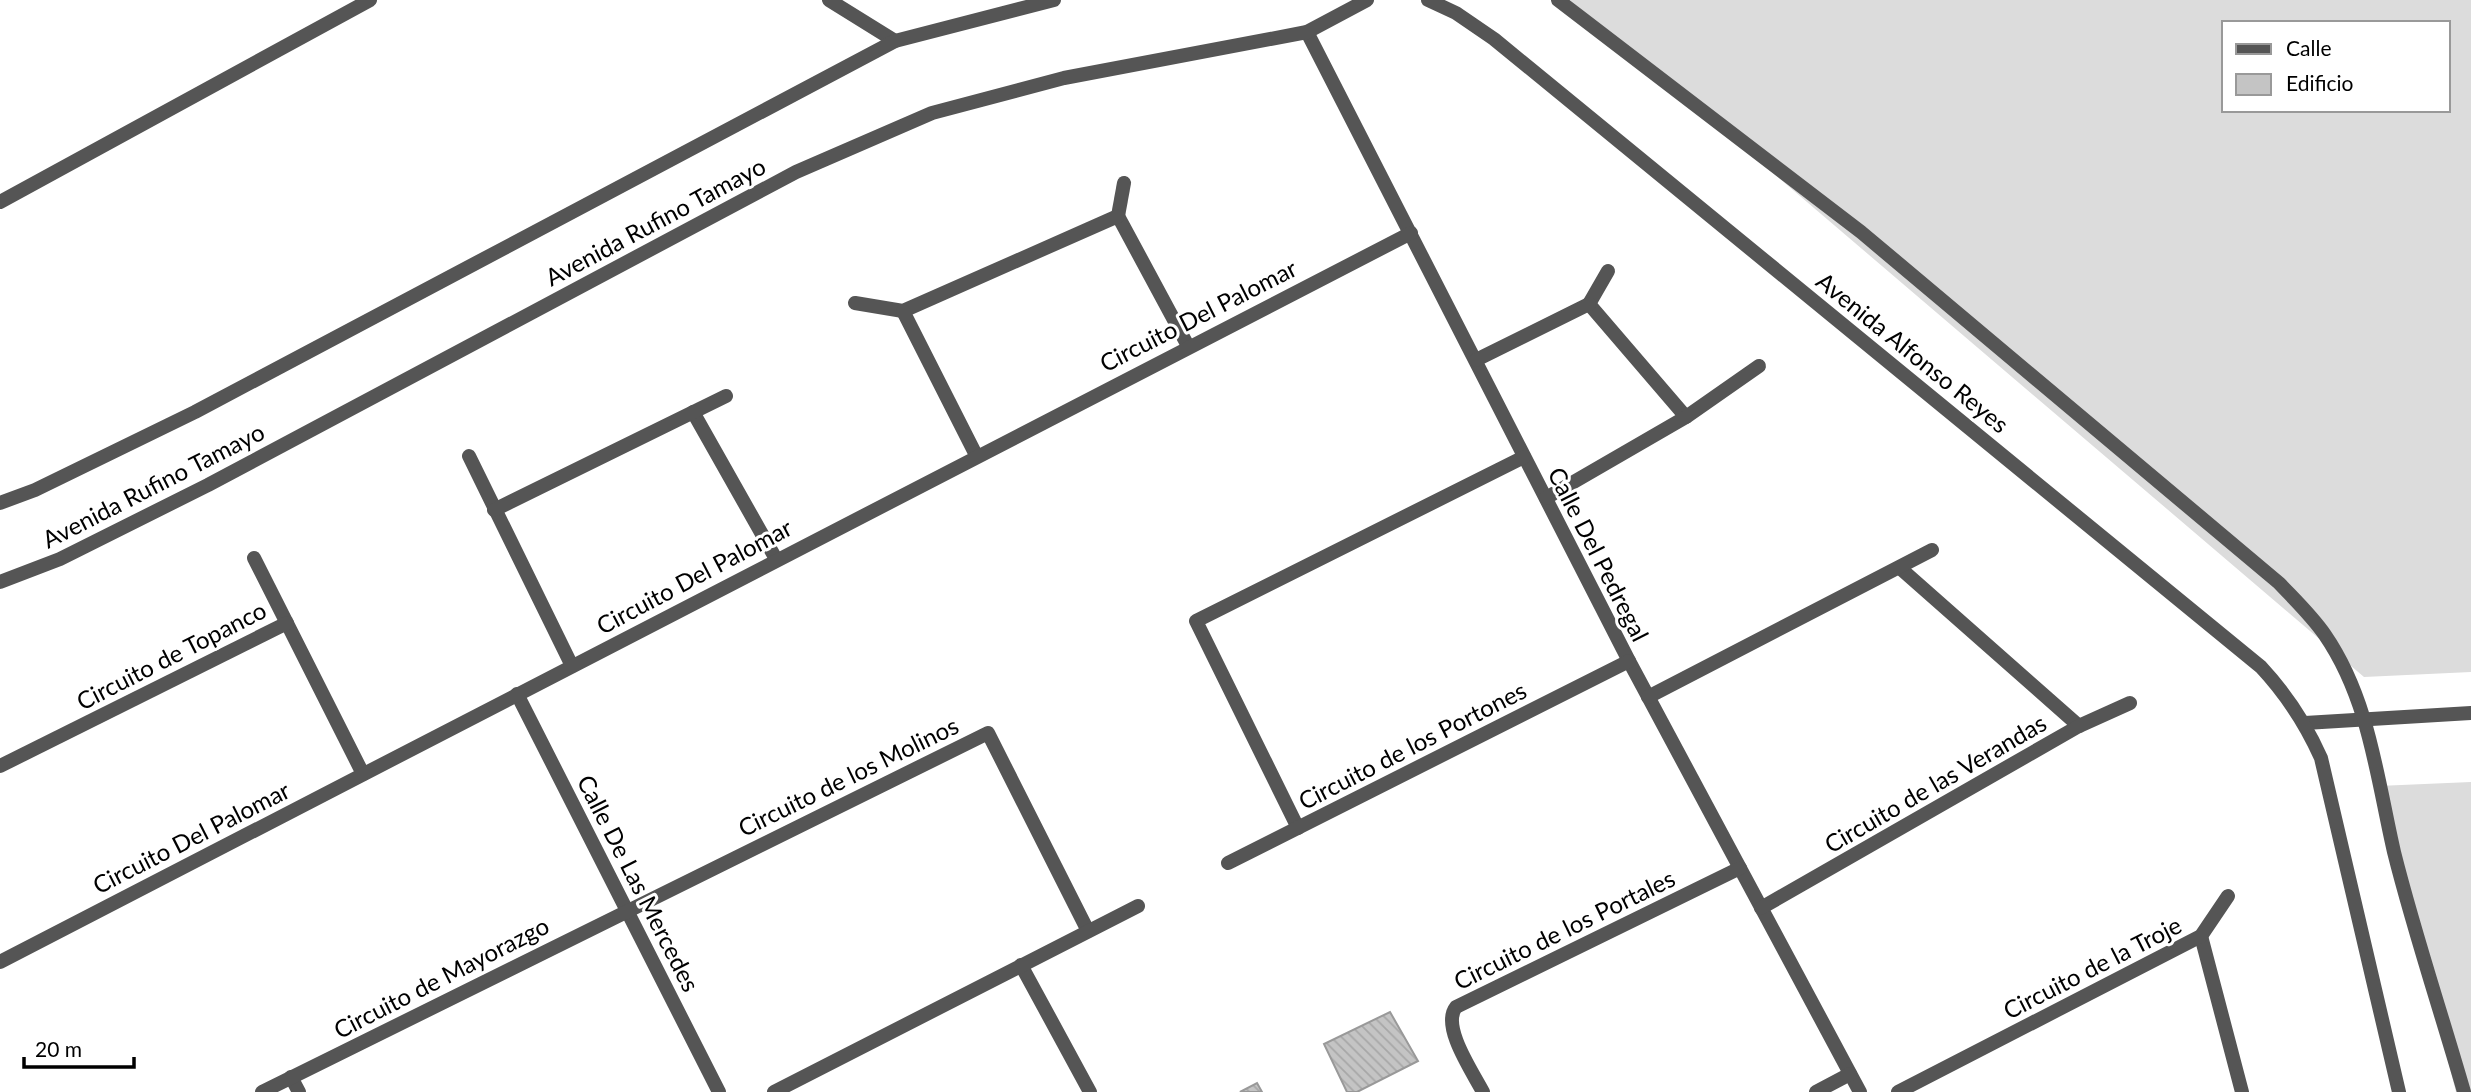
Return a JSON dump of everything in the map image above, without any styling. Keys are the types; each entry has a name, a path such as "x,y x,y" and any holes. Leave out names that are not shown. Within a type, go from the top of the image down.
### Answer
{"street":[{"path":"0,202 370,0"},
{"path":"829,0 894,41"},
{"name":"Avenida Rufino Tamayo","path":"0,503 35,490 195,412 894,41 1054,0"},
{"name":"Avenida Rufino Tamayo","path":"0,582 60,559 208,485 796,172 932,113 1064,78 1307,32 1367,0"},
{"name":"Avenida Alfonso Reyes","path":"1428,0 1456,13 1494,38 2251,658 2288,696 2305,723 2321,758 2399,1092"},
{"path":"1558,0 1861,232 2279,583 2325,636 2348,676 2363,718 2395,852 2464,1092"},
{"name":"Calle Del Pedregal","path":"1307,32 1629,661 1860,1092"},
{"path":"1125,183 1118,216 1188,345"},
{"path":"855,303 903,311 1118,216"},
{"name":"Circuito Del Palomar","path":"0,962 1188,345 1411,233"},
{"path":"1476,360 1588,304 1608,271"},
{"path":"1588,304 1686,417"},
{"path":"903,311 976,455"},
{"path":"1546,498 1686,417 1759,366"},
{"path":"494,510 726,396"},
{"path":"693,412 775,559"},
{"path":"469,456 572,666"},
{"name":"Circuito de los Portones","path":"1524,457 1196,621 1298,828 1629,661"},
{"path":"1648,697 1932,550"},
{"path":"254,558 287,623"},
{"name":"Circuito de las Verandas","path":"1761,908 2079,726 1900,568"},
{"name":"Circuito de Topanco","path":"0,766 287,623 363,774"},
{"name":"Calle De Las Mercedes","path":"517,694 719,1092"},
{"path":"2079,726 2130,704"},
{"path":"2305,723 2471,713"},
{"name":"Circuito de los Molinos","path":"627,909 988,733 1088,931"},
{"path":"1228,863 1298,828"},
{"name":"Circuito de los Portales","path":"1483,1092 1451,1029 1451,1013 1456,1007 1740,868"},
{"path":"2201,936 2228,896"},
{"path":"774,1092 1138,906"},
{"name":"Circuito de Mayorazgo","path":"262,1092 627,909"},
{"name":"Circuito de la Troje","path":"1898,1092 2201,936 2242,1092"},
{"path":"1021,965 1090,1092"},
{"path":"1816,1092 1850,1074"},
{"path":"291,1077 299,1092"}],"shaded area":[{"path":"1570,0 2471,0 2471,672 2364,677"},
{"path":"2471,782 2471,1092 2456,1092 2378,786"}],"building":[{"path":"1390,1012 1418,1061 1357,1092 1347,1092 1324,1044"},
{"path":"1257,1083 1262,1092 1240,1092"}]}
